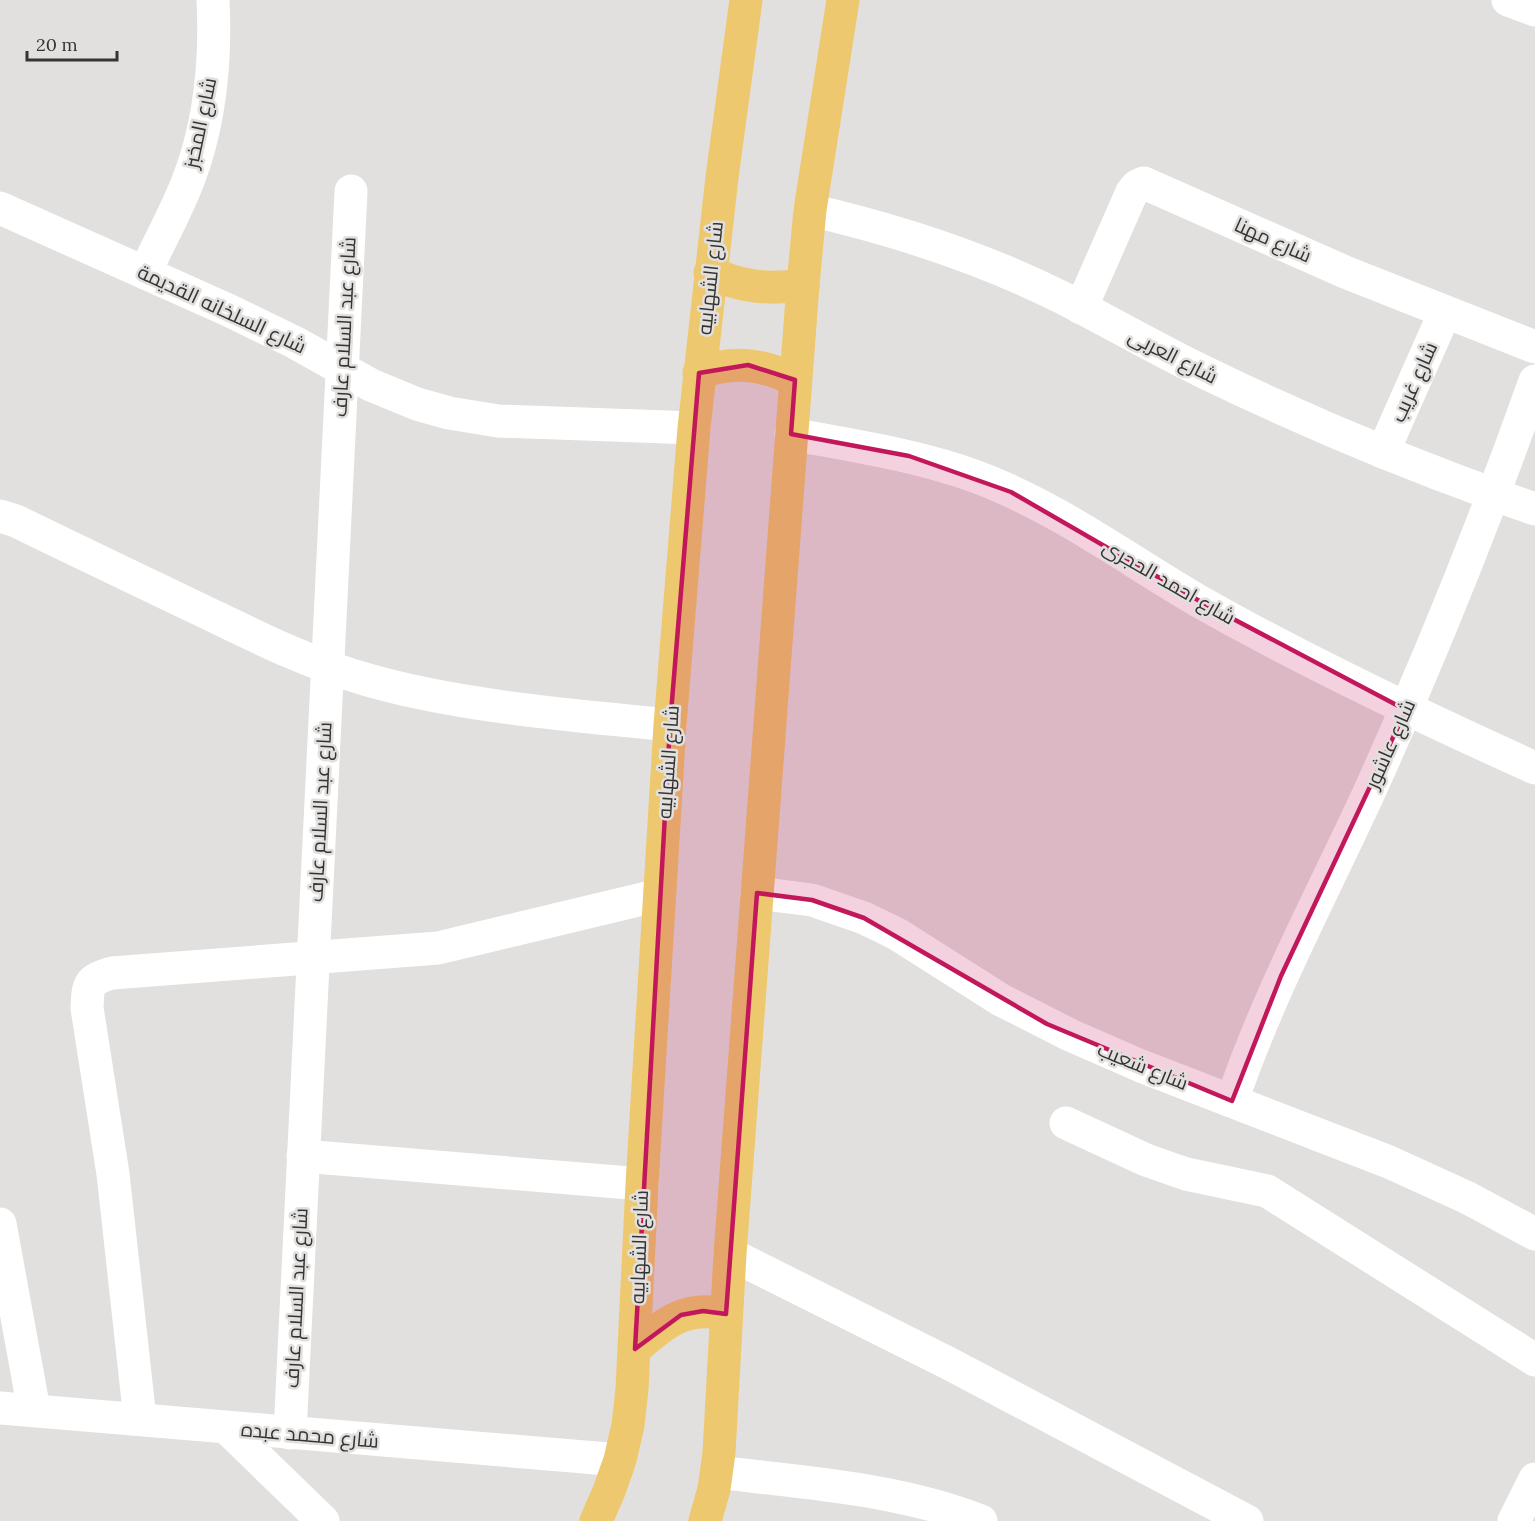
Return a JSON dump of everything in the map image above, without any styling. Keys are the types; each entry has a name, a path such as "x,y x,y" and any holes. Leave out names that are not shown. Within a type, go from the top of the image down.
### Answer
{"highway":[{"name":"شارع الشهابيه","path":"596,1521 620,1460 628,1425 635,1350 642,1184 670,725 694,428 710,273 746,0"},
{"path":"705,1521 717,1472 730,1254 803,285 810,210 843,0"},
{"path":"710,273 746,286 765,288 803,285"},
{"path":"699,373 715,368 748,365 780,373 795,380"},
{"path":"635,1350 661,1327 681,1315 703,1311 726,1314"}],"street":[{"name":"شارع المخبز","path":"146,273 188,182 202,136 212,70 213,0"},
{"path":"1508,0 1535,10"},
{"name":"شارع مهنا","path":"1081,308 1132,192 1144,183 1345,272 1535,347"},
{"name":"شارع عبد السلام عارف","path":"290,1433 351,191"},
{"name":"شارع السلخانه القديمة","path":"0,208 261,325 371,385 433,409 473,418 515,422 694,428"},
{"name":"شارع العربى","path":"810,210 875,226 959,254 1021,279 1274,405 1383,452 1535,509"},
{"name":"شارع غريب","path":"1383,452 1445,312"},
{"name":"شارع عاشور","path":"1232,1101 1253,1042 1281,976 1352,830 1406,710 1494,495 1535,381"},
{"name":"شارع احمد الحجرى","path":"791,434 909,456 961,472 1011,492 1043,507 1203,603 1288,650 1406,710 1535,768"},
{"path":"0,516 16,521 246,632 327,667 369,681 438,696 548,712 670,725"},
{"name":"شارع شعيب","path":"757,893 812,900 864,918 897,934 1001,1000 1047,1024 1141,1066 1389,1162 1468,1198 1535,1234"},
{"path":"140,1419 113,1174 87,1008 87,989 96,978 112,973 438,948 659,895"},
{"path":"1066,1123 1146,1161 1186,1174 1267,1191 1535,1360"},
{"path":"303,1156 642,1184"},
{"path":"0,1224 8,1307 34,1410"},
{"path":"730,1254 948,1364 1247,1521"},
{"name":"شارع محمد عبده","path":"0,1408 620,1460"},
{"path":"227,1428 323,1521"},
{"path":"717,1472 886,1493 981,1521"},
{"path":"1514,1521 1535,1479"}],"highlighted area":[{"path":"748,365 795,380 791,434 909,456 1011,492 1203,603 1406,710 1281,976 1232,1101 1047,1024 864,918 812,900 757,893 726,1314 703,1311 681,1315 635,1349 670,725 699,373"}]}
